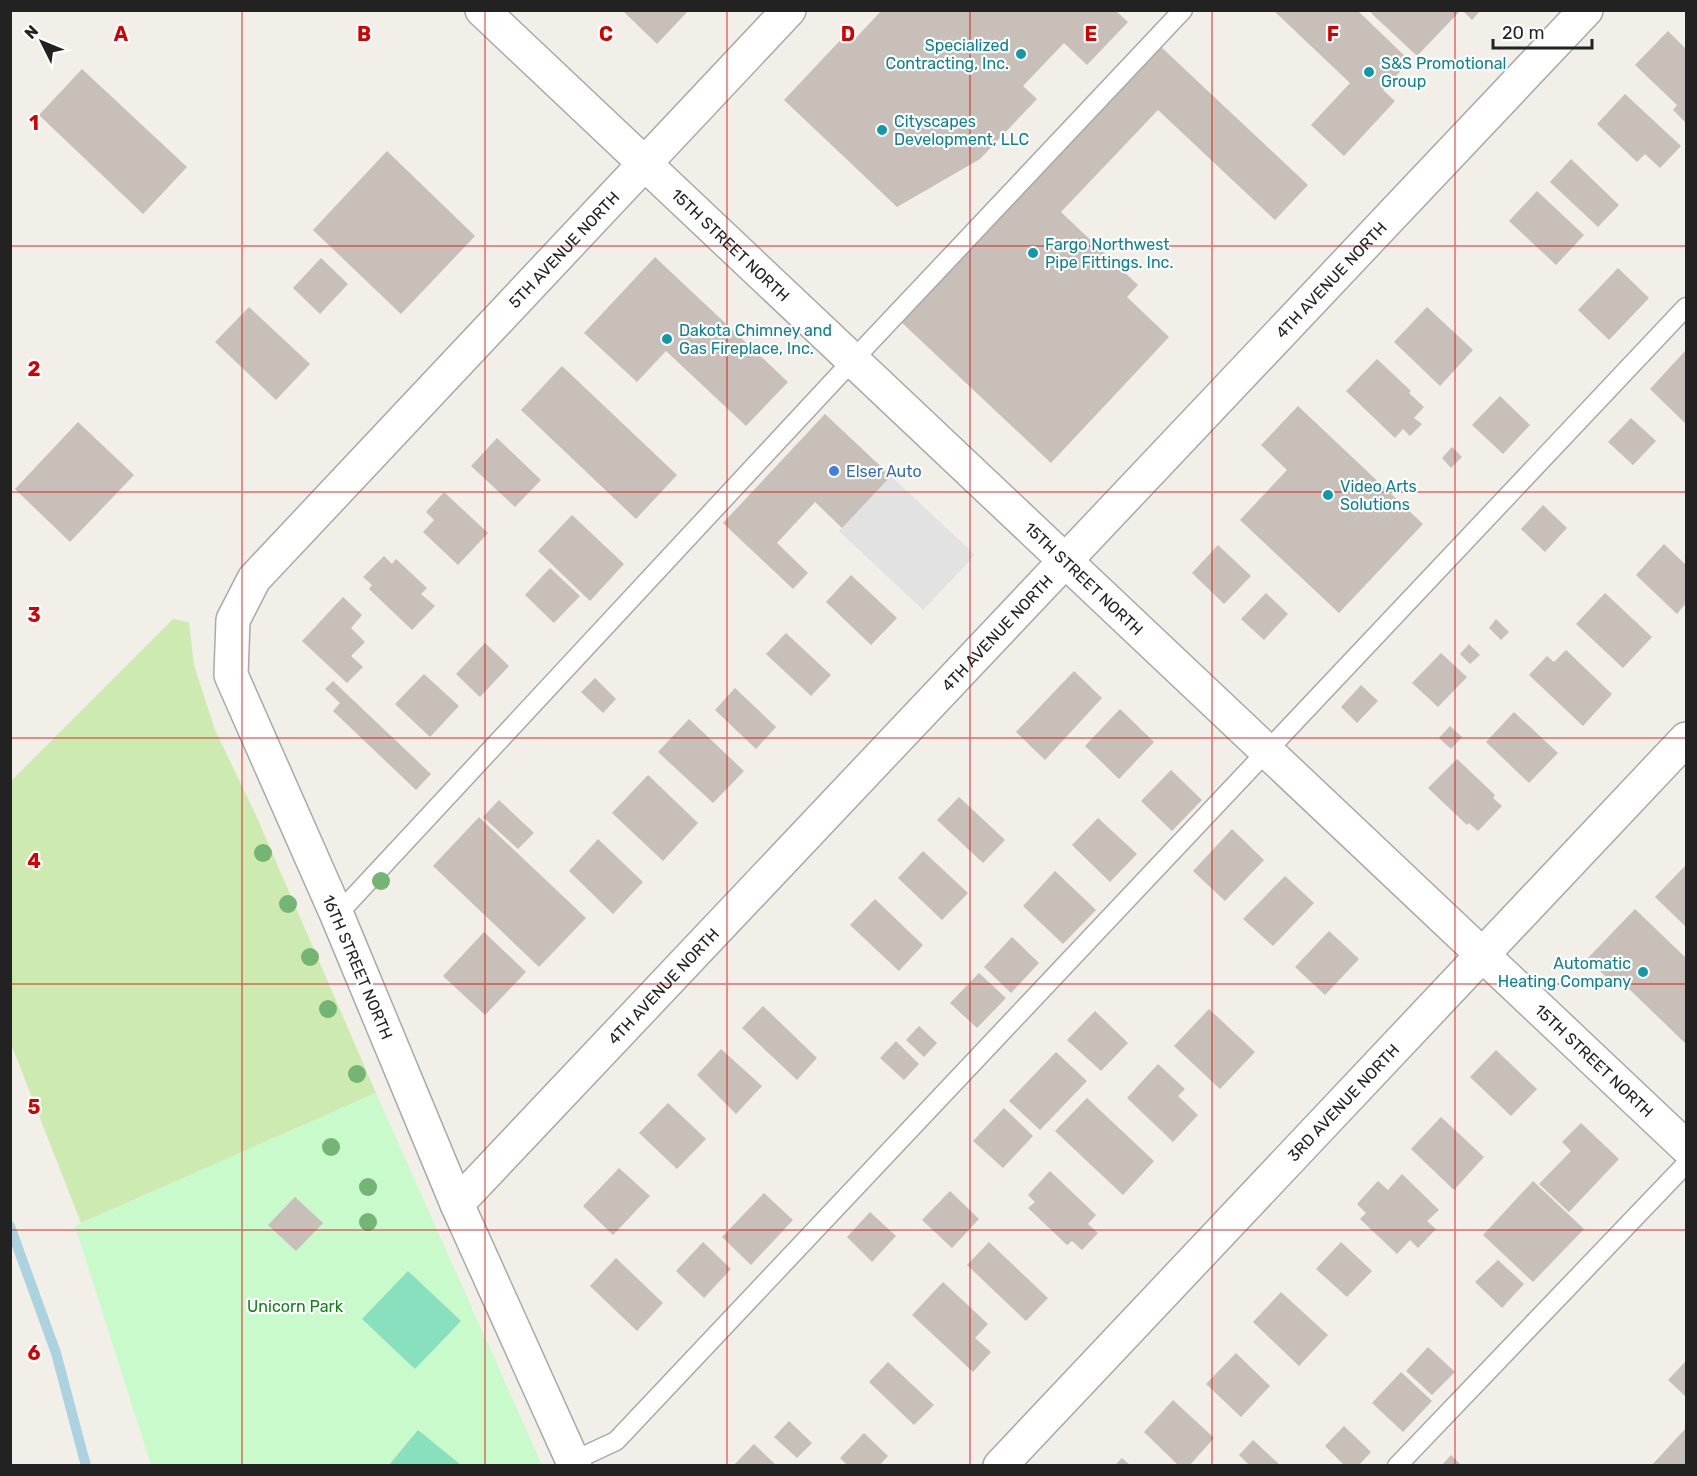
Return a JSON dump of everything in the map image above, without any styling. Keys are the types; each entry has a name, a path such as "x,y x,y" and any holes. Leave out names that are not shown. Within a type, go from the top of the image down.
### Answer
{"street":[{"name":"15TH STREET NORTH","path":"482,10 1686,1147"},
{"name":"5TH AVENUE NORTH","path":"339,489 789,10"},
{"name":"4TH AVENUE NORTH","path":"457,1204 1586,10"},
{"name":"16TH STREET NORTH","path":"339,489 254,579 233,620 231,675 337,915 457,1204 574,1463"},
{"name":"3RD AVENUE NORTH","path":"1000,1466 1686,739"}],"lane":[{"path":"337,915 852,360 1183,10"},
{"path":"574,1463 615,1442 1269,753 1686,307"},
{"path":"1397,1466 1686,1164"}],"green space":[{"path":"173,619 189,622 194,665 215,730 255,813 376,1093 81,1223 11,1044 11,781"},
{"name":"Unicorn Park","path":"376,1093 542,1465 151,1465 75,1226"},
{"path":"408,1271 461,1321 415,1369 362,1319"},
{"path":"418,1430 461,1465 389,1465"}],"shaded area":[{"path":"891,476 975,555 923,610 839,531"}],"building":[{"path":"622,10 689,10 657,44"},
{"path":"882,10 1115,10 1128,22 1087,65 1064,43 1023,86 1037,99 980,159 897,207 784,100 847,33 854,40"},
{"name":"S&S Promotional Group","path":"1273,10 1357,10 1410,61 1383,90 1395,101 1344,156 1311,125 1350,83"},
{"path":"1373,10 1457,10 1459,12 1417,56 1371,13"},
{"path":"1462,10 1481,10 1472,20"},
{"path":"1668,31 1686,49 1686,123 1673,110 1677,105 1635,65"},
{"name":"Fargo Northwest Pipe Fittings. Inc.","path":"1159,45 1308,185 1275,220 1158,110 1061,212 1138,285 1127,297 1169,337 1051,463 899,320"},
{"path":"82,69 187,167 143,214 39,115"},
{"path":"1625,94 1681,146 1660,168 1645,154 1637,162 1597,124"},
{"path":"387,151 475,236 401,314 313,230"},
{"path":"1571,159 1619,205 1598,227 1550,182"},
{"path":"1537,191 1584,235 1556,265 1509,221"},
{"name":"Dakota Chimney and Gas Fireplace, Inc.","path":"655,257 788,382 746,426 666,351 637,382 584,333"},
{"path":"321,258 348,284 320,314 293,288"},
{"path":"1618,268 1649,298 1609,340 1578,310"},
{"path":"249,307 310,364 276,400 215,342"},
{"path":"1427,307 1473,350 1440,386 1394,342"},
{"path":"1686,350 1686,424 1650,389"},
{"path":"1377,359 1411,391 1409,393 1424,407 1414,418 1422,424 1410,436 1403,429 1395,438 1346,391"},
{"path":"562,366 677,475 636,519 521,410"},
{"path":"1500,396 1530,425 1503,454 1472,425"},
{"name":"Video Arts Solutions","path":"1298,406 1423,524 1339,613 1240,520 1287,470 1261,445"},
{"path":"825,414 891,476 842,528 815,502 777,543 808,573 793,589 723,523"},
{"path":"1631,418 1656,441 1633,465 1608,442"},
{"path":"78,422 134,475 70,542 15,489"},
{"path":"497,438 541,480 515,507 471,466"},
{"path":"1452,447 1462,457 1451,468 1442,458"},
{"path":"444,492 488,533 458,565 423,532 434,520 426,512"},
{"path":"1543,505 1567,528 1545,552 1521,529"},
{"path":"572,515 624,564 590,601 538,551"},
{"path":"1664,544 1686,565 1686,603 1677,614 1636,575"},
{"path":"1218,545 1251,576 1224,604 1192,573"},
{"path":"384,556 392,564 396,559 427,588 421,594 435,606 412,630 369,589 372,585 363,577"},
{"path":"550,568 580,596 554,623 525,595"},
{"path":"851,575 897,618 871,645 826,602"},
{"path":"1266,593 1288,614 1264,640 1241,619"},
{"path":"1605,593 1652,637 1623,668 1576,624"},
{"path":"343,597 362,615 351,628 365,642 351,656 363,667 347,683 302,641"},
{"path":"1496,619 1509,632 1501,640 1489,628"},
{"path":"786,633 831,675 811,696 766,654"},
{"path":"485,643 509,666 480,697 456,674"},
{"path":"1469,644 1480,655 1470,664 1460,654"},
{"path":"1566,650 1612,694 1583,726 1529,675 1547,656 1554,662"},
{"path":"1441,653 1467,677 1438,707 1412,683"},
{"path":"1074,671 1102,698 1045,760 1016,732"},
{"path":"424,674 459,706 430,737 395,704"},
{"path":"595,678 616,699 603,713 581,692"},
{"path":"333,681 431,774 416,790 333,711 340,703 325,689"},
{"path":"1361,685 1378,701 1357,723 1341,707"},
{"path":"735,688 776,727 756,749 715,710"},
{"path":"1120,709 1154,742 1119,779 1085,746"},
{"path":"1514,712 1558,753 1529,783 1486,742"},
{"path":"689,719 744,771 713,803 658,752"},
{"path":"1450,726 1462,737 1451,749 1439,738"},
{"path":"1457,759 1495,795 1493,798 1502,806 1478,831 1469,823 1467,825 1428,788"},
{"path":"1171,770 1202,800 1172,831 1141,801"},
{"path":"648,775 698,823 663,861 612,813"},
{"path":"959,797 1005,840 983,863 937,820"},
{"path":"499,800 534,833 518,849 483,817"},
{"path":"479,817 586,918 539,967 433,866"},
{"path":"1098,818 1137,854 1110,882 1072,845"},
{"path":"1232,829 1264,860 1225,901 1193,871"},
{"path":"598,839 643,882 613,914 569,871"},
{"path":"923,851 968,893 942,920 898,878"},
{"path":"1686,867 1686,927 1655,897"},
{"path":"1055,871 1096,910 1063,944 1023,906"},
{"path":"1285,876 1314,903 1273,946 1243,919"},
{"path":"875,899 923,945 899,971 850,925"},
{"name":"Automatic Heating Company","path":"1635,909 1686,958 1686,1044 1624,984 1619,989 1587,959"},
{"path":"1329,931 1359,959 1325,995 1295,967"},
{"path":"484,932 526,972 485,1015 443,976"},
{"path":"1012,937 1039,963 1011,993 984,967"},
{"path":"979,973 1006,998 977,1028 950,1003"},
{"path":"763,1006 817,1058 797,1080 742,1028"},
{"path":"1209,1009 1255,1052 1220,1089 1174,1046"},
{"path":"1095,1011 1128,1043 1101,1071 1067,1040"},
{"path":"919,1026 937,1043 924,1057 906,1040"},
{"path":"896,1041 919,1064 904,1080 880,1058"},
{"path":"721,1049 762,1086 736,1114 697,1075"},
{"path":"1496,1050 1537,1089 1511,1116 1470,1077"},
{"path":"1056,1052 1087,1081 1040,1130 1009,1101"},
{"path":"1158,1064 1185,1089 1178,1096 1198,1115 1173,1142 1127,1098"},
{"path":"1087,1098 1154,1161 1123,1195 1055,1131"},
{"path":"668,1103 706,1139 677,1169 639,1133"},
{"path":"1004,1108 1033,1136 1003,1168 973,1141"},
{"path":"1441,1117 1484,1157 1454,1190 1411,1149"},
{"path":"1581,1123 1619,1159 1569,1212 1539,1184 1571,1151 1562,1142"},
{"path":"619,1168 650,1196 613,1235 583,1206"},
{"path":"1050,1171 1096,1215 1088,1224 1098,1233 1082,1250 1072,1241 1067,1245 1028,1208 1035,1202 1028,1195"},
{"path":"1402,1174 1439,1210 1427,1221 1436,1229 1418,1248 1410,1240 1397,1254 1360,1219 1366,1213 1357,1204 1378,1181 1388,1190"},
{"path":"1533,1181 1584,1229 1533,1282 1483,1235"},
{"path":"950,1191 979,1219 952,1248 922,1220"},
{"path":"764,1193 793,1220 751,1265 722,1237"},
{"path":"295,1197 323,1223 296,1251 268,1225"},
{"path":"870,1212 896,1236 872,1262 847,1237"},
{"path":"703,1242 731,1269 704,1298 676,1271"},
{"path":"989,1242 1048,1298 1026,1321 967,1265"},
{"path":"1341,1242 1372,1271 1347,1297 1316,1269"},
{"path":"616,1258 663,1303 637,1331 590,1286"},
{"path":"1498,1260 1524,1284 1502,1308 1475,1282"},
{"path":"943,1282 988,1324 975,1338 991,1352 973,1372 912,1315"},
{"path":"1281,1292 1328,1335 1299,1366 1253,1322"},
{"path":"1428,1347 1455,1372 1432,1395 1406,1371"},
{"path":"1236,1353 1270,1386 1241,1417 1206,1384"},
{"path":"1686,1361 1686,1397 1668,1380"},
{"path":"888,1362 934,1405 914,1425 869,1382"},
{"path":"1401,1372 1432,1401 1403,1432 1372,1403"},
{"path":"1173,1400 1214,1438 1189,1466 1179,1466 1144,1432"},
{"path":"789,1421 812,1443 797,1458 774,1437"},
{"path":"1344,1426 1371,1452 1358,1466 1345,1466 1325,1446"},
{"path":"1686,1428 1686,1466 1651,1466"},
{"path":"864,1433 888,1456 879,1466 848,1466 840,1458"},
{"path":"1253,1440 1279,1464 1277,1466 1250,1466 1239,1455"},
{"path":"754,1444 777,1466 733,1466"},
{"path":"1451,1455 1462,1466 1441,1466"},
{"path":"1122,1458 1131,1466 1114,1466"}],"waterway":[{"path":"10,1226 56,1353 86,1466"}],"place":[{"name":"Specialized Contracting, Inc.","path":"1021,54"},
{"name":"S&S Promotional Group","path":"1369,72"},
{"name":"Cityscapes Development, LLC","path":"882,130"},
{"name":"Fargo Northwest Pipe Fittings. Inc.","path":"1033,253"},
{"name":"Dakota Chimney and Gas Fireplace, Inc.","path":"667,339"},
{"name":"Elser Auto","path":"834,471"},
{"name":"Video Arts Solutions","path":"1328,495"},
{"name":"Automatic Heating Company","path":"1643,972"}]}
